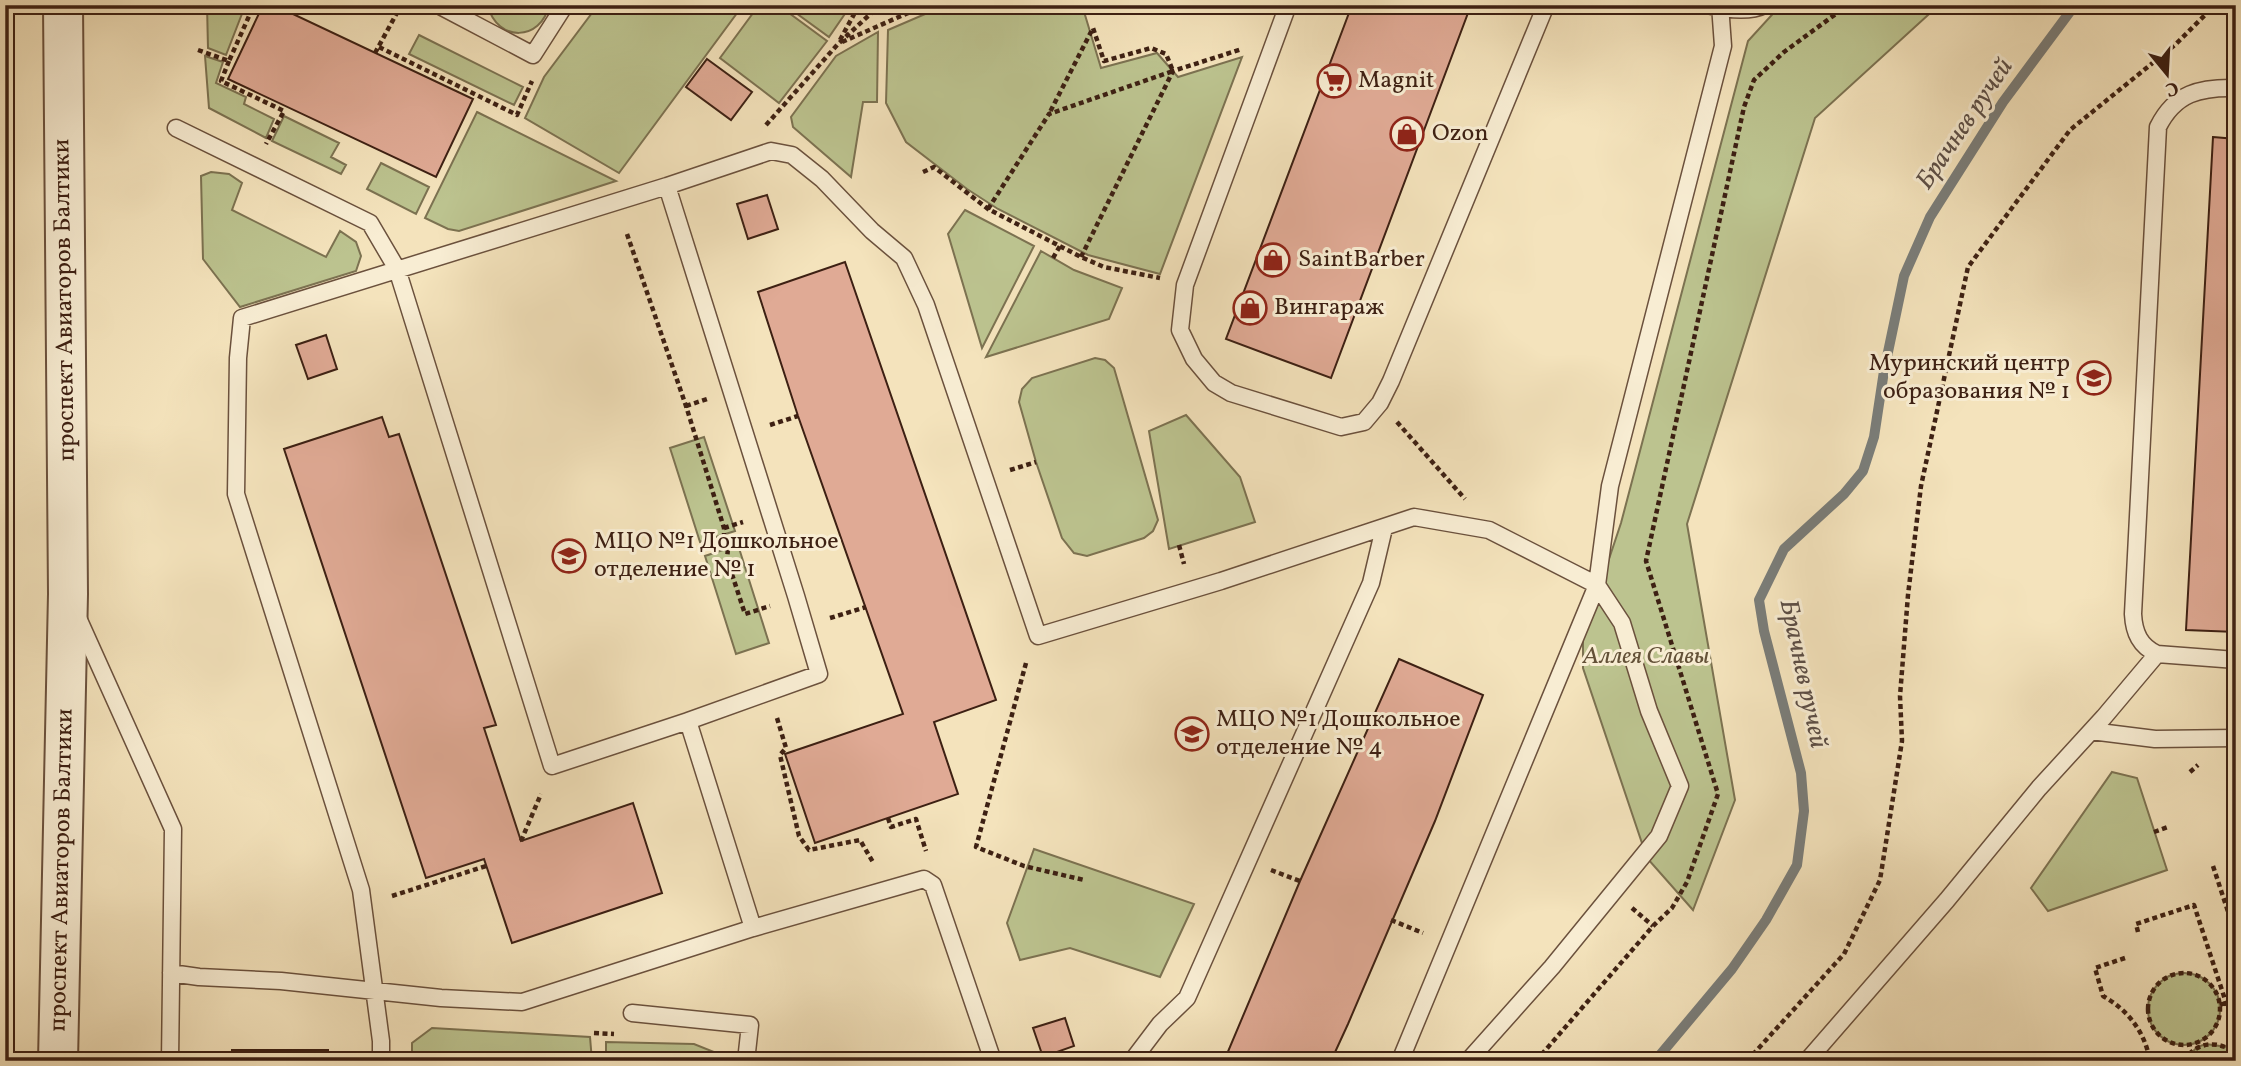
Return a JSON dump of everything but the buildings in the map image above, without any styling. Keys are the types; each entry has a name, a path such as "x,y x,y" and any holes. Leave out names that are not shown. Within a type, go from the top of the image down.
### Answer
{"street":[{"name":"проспект Авиаторов Балтики","path":"58,1061 68,594 62,5"}],"lane":[{"path":"443,5 442,7 533,55 565,5"},
{"path":"1288,5 1185,285 1180,330 1194,359 1214,383 1231,393 1341,427 1364,422 1380,403 1391,381 1546,5"},
{"path":"1400,1061 1597,585 1611,486 1723,46 1716,6 1756,9 1765,5"},
{"path":"2236,88 2207,89 2181,98 2166,112 2158,127 2133,614 2133,628 2148,650 2157,654 2236,660"},
{"path":"176,128 370,223 397,269 552,766 688,722 819,674 667,186"},
{"path":"381,1061 381,1041 361,890 236,494 239,358 243,318 771,151 792,155 904,258 926,305 1038,636 1221,581 1414,517 1489,530 1597,585 1622,623 1649,711 1680,786 1660,836 1552,967 1468,1061"},
{"path":"1132,1061 1160,1024 1187,998 1371,583 1384,528"},
{"name":"проспект Авиаторов Балтики","path":"68,594 173,829 171,973"},
{"path":"1807,1061 2157,654"},
{"path":"688,722 753,928"},
{"path":"2091,731 2155,739 2236,738"},
{"path":"170,1061 171,973 281,981 373,992 522,1002 753,928 924,879 933,885 993,1061"},
{"path":"632,1013 750,1025 746,1061"}],"path":[{"path":"254,5 221,81 284,111 265,145"},
{"path":"376,53 398,11 407,5"},
{"path":"838,44 859,5"},
{"path":"761,131 838,44 880,5"},
{"path":"838,44 926,5"},
{"path":"1536,1061 1653,926 1672,908 1687,882 1718,793 1646,561 1744,107 1754,79 1784,52 1849,5"},
{"path":"1747,1061 1844,954 1880,880 1902,741 1900,696 1921,486 1968,267 2070,130 2176,44 2207,12 2208,5"},
{"path":"988,209 1049,114 1093,28 1104,61 1151,48 1166,54 1173,71 1081,257"},
{"path":"1049,114 1253,45"},
{"path":"379,47 517,115 533,82 527,76"},
{"path":"198,50 229,61"},
{"path":"923,172 934,167 988,209 1104,267 1185,285"},
{"path":"627,234 686,405 724,528 727,559 745,614 776,604"},
{"path":"1054,258 1060,246"},
{"path":"686,405 708,398"},
{"path":"1380,403 1449,479 1489,530"},
{"path":"769,425 798,416"},
{"path":"724,528 750,520"},
{"path":"830,619 866,607"},
{"path":"1026,663 976,847 1024,866 1084,880"},
{"path":"777,719 786,748 780,755 791,808 799,836 808,850 860,840 874,864"},
{"path":"521,841 541,794"},
{"path":"888,818 891,827 916,819 926,851"},
{"path":"2154,832 2168,827"},
{"path":"391,896 486,866"},
{"path":"2213,866 2236,936"},
{"path":"2138,932 2136,924 2194,905 2236,1033"},
{"path":"1391,920 1423,933"},
{"path":"2125,958 2095,968 2102,996 2113,1002 2138,1027 2150,1061"},
{"path":"2161,972 2163,979"},
{"path":"2184,1061 2196,1045 2213,1029 2218,1021 2220,1005 2214,989 2207,982 2199,976 2179,973 2163,979 2152,992 2149,1018 2153,1027 2161,1037 2171,1042 2196,1045 2217,1044 2236,1054"},
{"path":"2220,1005 2236,999"}],"green space":[{"path":"207,5 245,6 226,55 208,48"},
{"path":"549,5 537,26 519,33 500,26 488,6"},
{"path":"598,5 743,5 619,173 525,118 544,77"},
{"path":"759,5 778,5 827,41 779,103 720,58"},
{"path":"785,5 851,5 829,37"},
{"path":"946,5 1082,5 1101,68 1157,53 1178,77 1242,57 1160,274 1088,255 998,209 906,142 886,103 888,30"},
{"name":"Аллея Славы","path":"1781,5 1939,5 1815,118 1687,524 1735,800 1693,910 1647,858 1583,668 1583,637 1621,523 1748,41"},
{"path":"878,32 877,102 863,102 851,177 793,127 791,117 836,56"},
{"path":"419,35 523,87 514,105 409,54"},
{"path":"205,56 223,62 216,83 246,97 244,104 274,119 266,138 209,108"},
{"path":"477,112 616,181 459,231 425,218"},
{"path":"284,116 339,143 331,157 346,165 341,174 272,141"},
{"path":"381,163 429,187 416,214 367,189"},
{"path":"211,172 229,174 242,183 232,210 326,257 340,231 356,242 361,256 356,271 240,307 203,259 201,176"},
{"path":"965,210 1034,246 982,348 948,234"},
{"path":"1041,251 1074,270 1122,288 1109,319 986,357"},
{"path":"1095,358 1105,360 1114,368 1158,520 1153,531 1144,538 1087,556 1074,553 1062,538 1019,402 1022,389 1032,378"},
{"path":"1186,415 1240,477 1255,522 1169,549 1149,431"},
{"path":"704,437 735,531 700,542 670,448"},
{"path":"738,545 769,643 736,654 705,556"},
{"path":"2112,772 2137,778 2167,870 2048,911 2031,888"},
{"path":"1034,849 1194,904 1160,977 1070,948 1020,960 1007,923"},
{"path":"2184,973 2204,979 2214,989 2220,1009 2214,1029 2204,1039 2184,1045 2164,1039 2154,1029 2148,1009 2154,989 2164,979"},
{"path":"432,1028 590,1037 592,1061 412,1061 412,1043"},
{"path":"606,1042 694,1044 714,1052 718,1061 606,1061"},
{"path":"2206,1044 2227,1047 2236,1053 2236,1061 2184,1061 2197,1047"}],"waterway":[{"name":"Брачнев ручей","path":"1655,1061 1732,969 1766,920 1797,865 1804,811 1801,773 1764,631 1759,600 1784,549 1844,494 1863,471 1874,437 1884,371 1904,276 1930,217 2003,102 2075,5"}],"place":[{"name":"Magnit","path":"1334,81"},
{"name":"Ozon","path":"1407,134"},
{"name":"SaintBarber","path":"1273,260"},
{"name":"Вингараж","path":"1250,308"},
{"name":"Муринский центр образования № 1","path":"2094,378"},
{"name":"МЦО №1 Дошкольное отделение № 1","path":"569,556"},
{"name":"МЦО №1 Дошкольное отделение № 4","path":"1192,734"}]}
